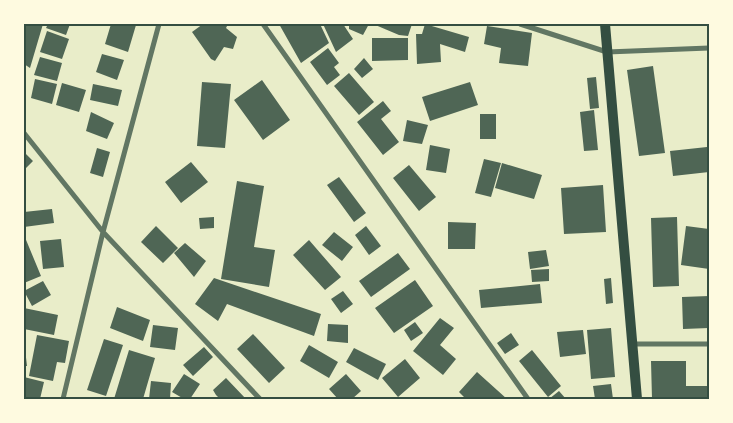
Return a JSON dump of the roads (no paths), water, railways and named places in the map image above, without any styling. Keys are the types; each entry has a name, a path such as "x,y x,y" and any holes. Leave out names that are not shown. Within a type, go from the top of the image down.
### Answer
{"main road":[{"path":"605,24 637,399"}],"street":[{"path":"62,399 103,232 159,24"},
{"path":"263,24 528,399"},
{"path":"520,24 607,52 709,48"},
{"path":"24,133 103,232 260,399"},
{"path":"633,344 709,344"}]}
